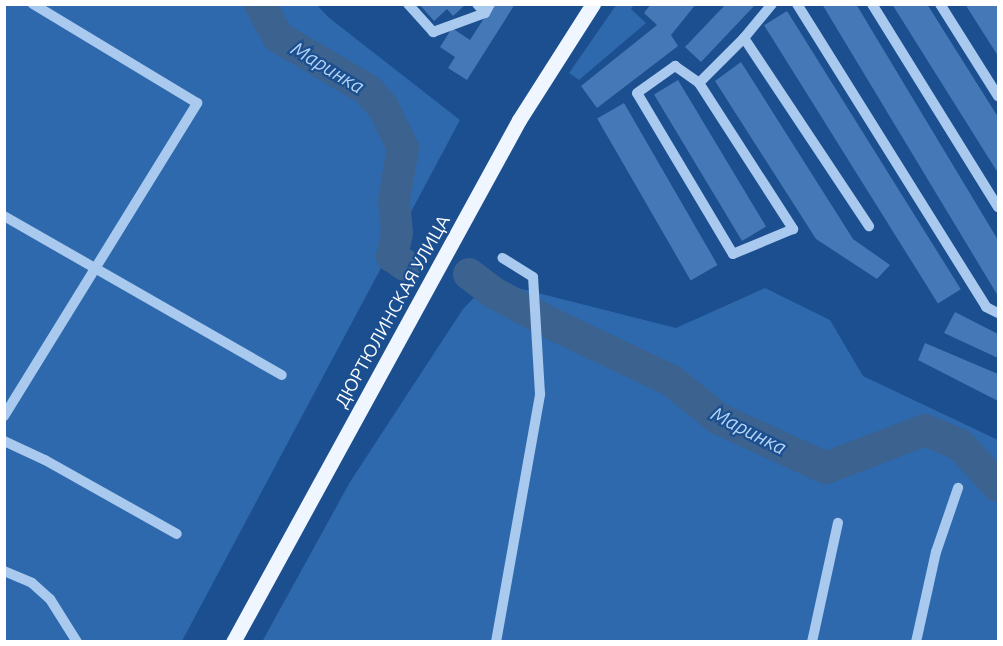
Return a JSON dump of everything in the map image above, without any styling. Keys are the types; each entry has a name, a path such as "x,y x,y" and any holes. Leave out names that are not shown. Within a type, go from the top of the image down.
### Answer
{"main road":[{"name":"ДЮРТЮЛИНСКАЯ УЛИЦА","path":"232,642 519,120 594,4"}],"lane":[{"path":"4,416 197,103 33,4"},
{"path":"408,4 433,32 484,7"},
{"path":"699,83 744,38 772,4"},
{"path":"797,4 986,308 999,312"},
{"path":"872,4 999,207"},
{"path":"940,4 999,96"},
{"path":"744,38 869,226"},
{"path":"675,66 699,83 793,229 733,254 638,93 675,66"},
{"path":"4,216 282,375"},
{"path":"496,642 540,394 533,277 502,258"},
{"path":"4,441 45,460 177,534"},
{"path":"916,642 936,552 958,488"},
{"path":"812,642 838,523"},
{"path":"4,571 32,583 50,599 77,642"}],"shaded area":[{"path":"617,4 634,5 631,9 646,23 579,80 569,73"},
{"path":"4,5 317,5 328,17 460,120 182,641 5,641"},
{"path":"490,281 676,328 765,288 830,320 863,376 998,440 998,641 262,642 350,482 463,309"}],"building":[{"path":"493,4 515,4 467,80 448,68 455,57 440,47 452,28 470,40"},
{"path":"651,4 696,4 671,35 678,46 597,108 581,86 657,25 644,13"},
{"path":"726,4 756,4 701,62 685,47"},
{"path":"822,4 856,4 998,240 998,296"},
{"path":"892,4 927,4 998,117 998,173"},
{"path":"965,4 998,4 998,56"},
{"path":"420,5 465,5 453,16 447,9 434,21"},
{"path":"787,11 961,289 938,303 764,25"},
{"path":"741,62 853,239 890,265 877,279 816,239 715,81"},
{"path":"678,80 766,227 742,241 654,94"},
{"path":"624,103 718,265 691,280 597,118"},
{"path":"955,312 998,334 998,358 944,333"},
{"path":"925,343 998,374 998,401 918,360"}],"waterway":[{"name":"Маринка","path":"260,4 278,37 368,90 383,107 403,148 394,200 397,233 392,256 405,265"},
{"name":"Маринка","path":"469,274 496,294 550,323 672,381 719,419 826,468 925,430 960,445 998,486"}]}
